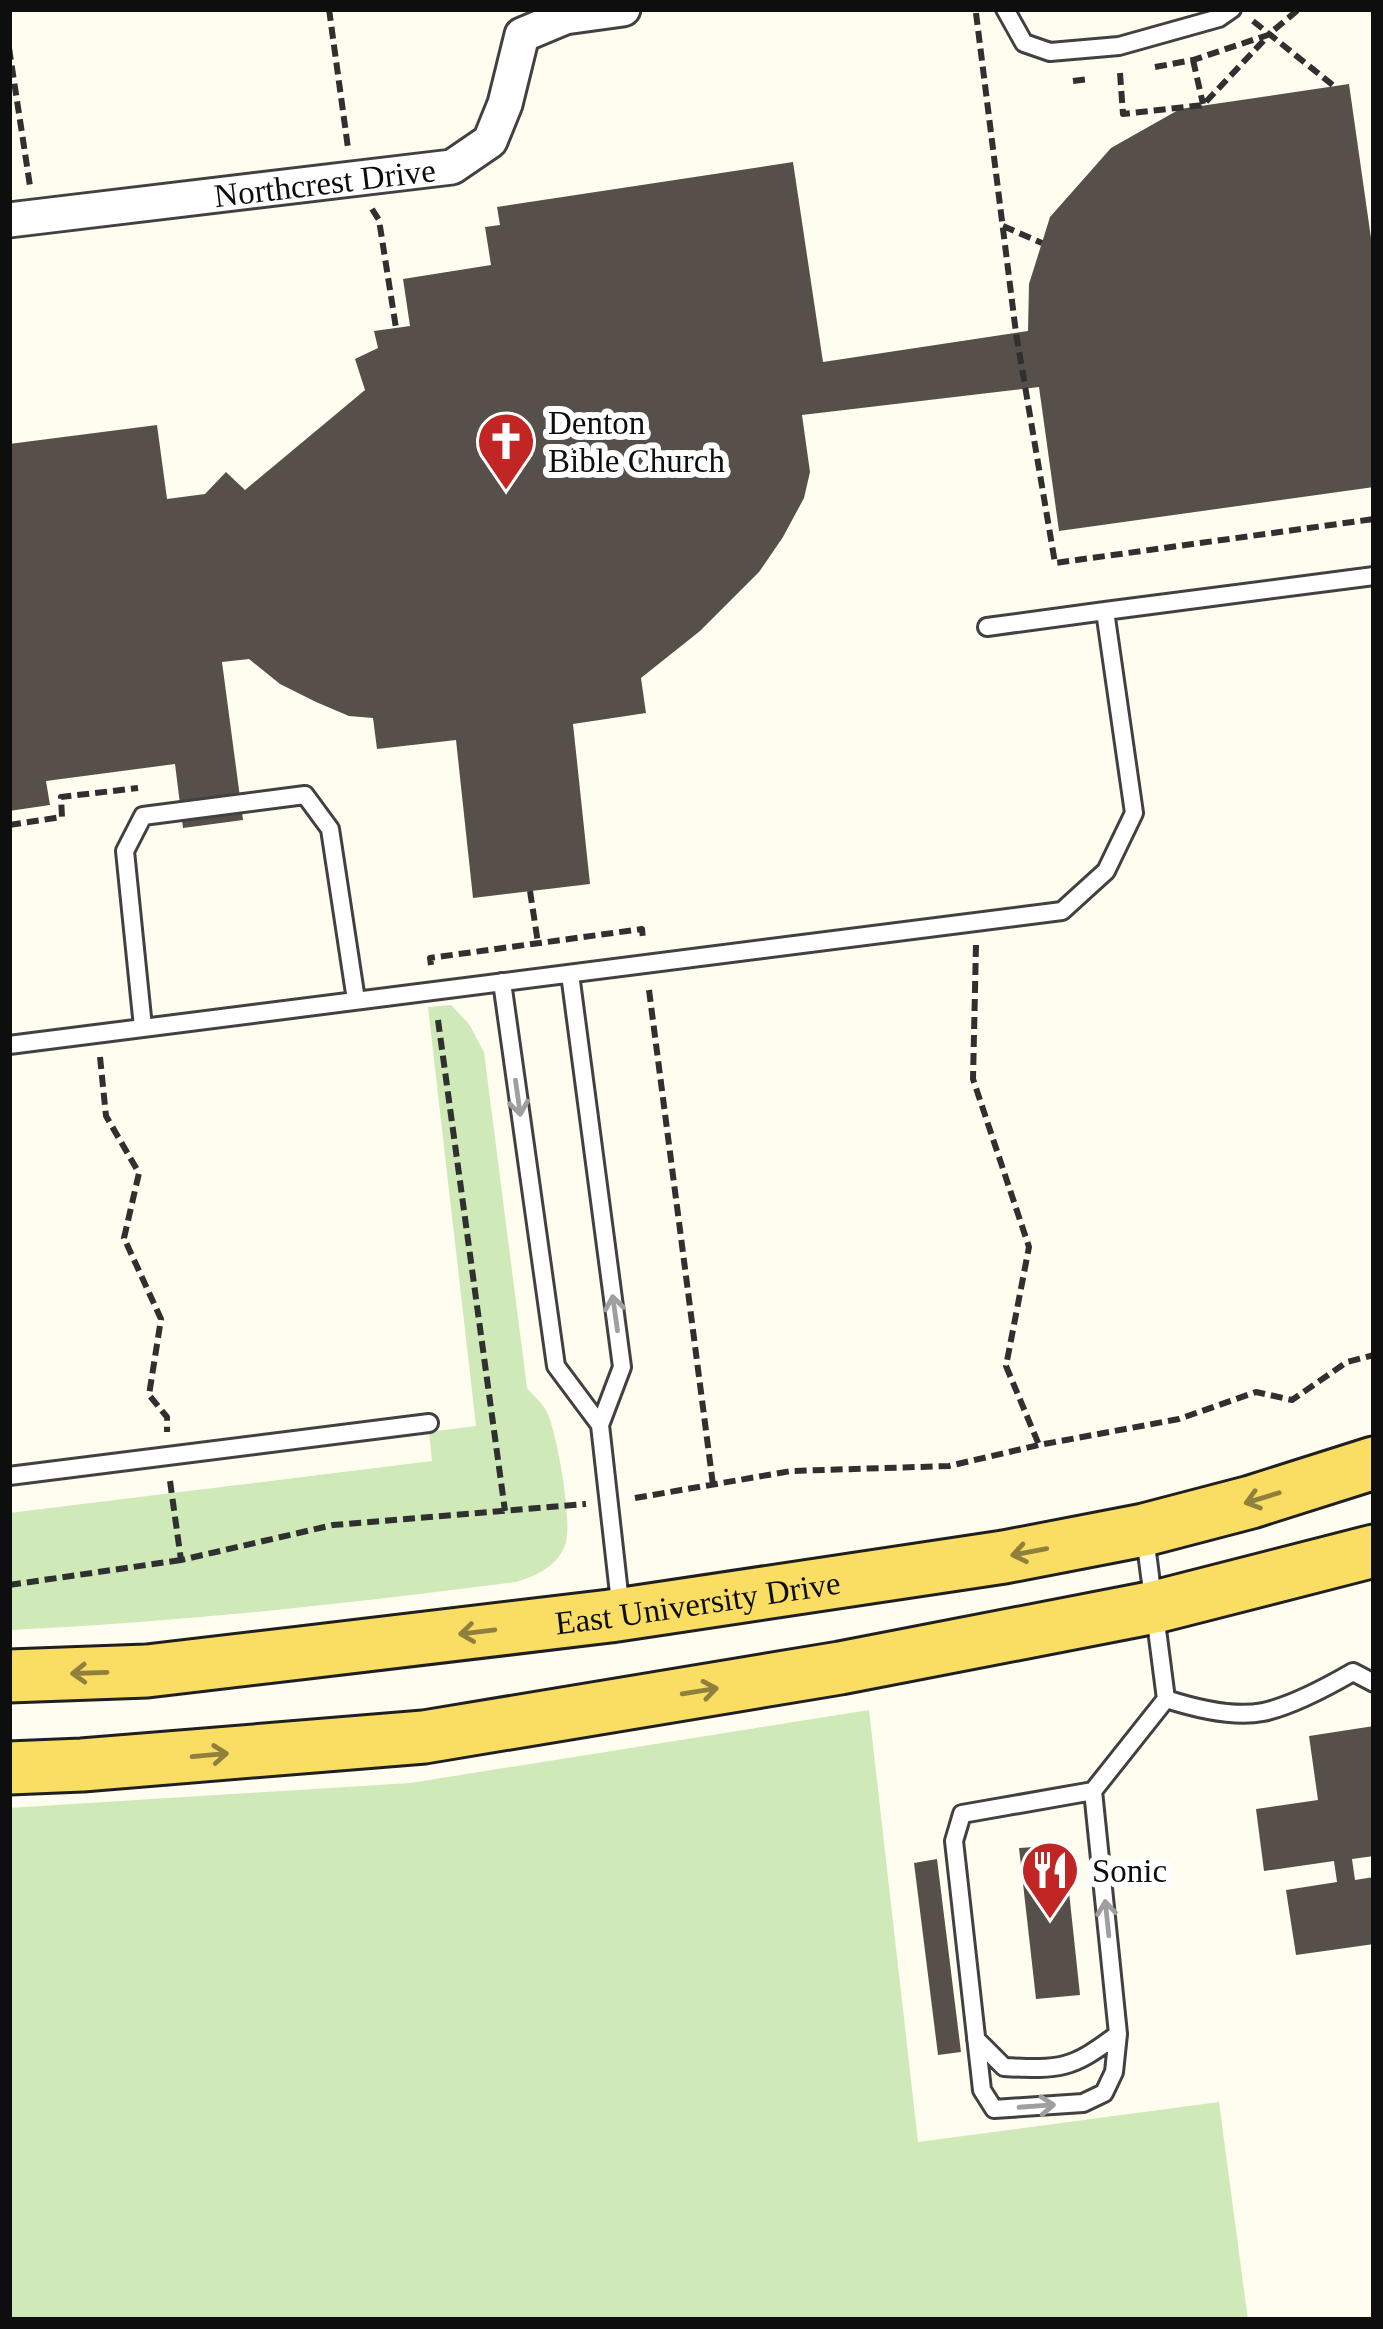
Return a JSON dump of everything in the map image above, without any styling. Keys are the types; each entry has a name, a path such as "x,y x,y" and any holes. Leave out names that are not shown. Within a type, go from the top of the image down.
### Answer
{"main road":[{"name":"East University Drive","path":"9,1676 147,1671 610,1616 1004,1557 1144,1530 1374,1463"},
{"path":"9,1768 424,1737 840,1667 1154,1607 1374,1551"}],"street":[{"name":"Northcrest Drive","path":"22,218 452,167 490,141 505,104 522,35 565,17 623,9"}],"lane":[{"path":"1005,9 1024,43 1050,52 1119,46 1236,9"},
{"path":"987,627 1374,576"},
{"path":"9,1045 1062,911 1106,871 1134,813 1105,611"},
{"path":"143,1027 125,850 143,817 305,796 330,829 356,1000"},
{"path":"570,974 622,1367 600,1425 621,1612"},
{"path":"502,982 556,1366 600,1425"},
{"path":"9,1476 429,1423"},
{"path":"1094,1791 1118,2034 1114,2072 1104,2093 1083,2103 994,2109 982,2090 954,1841 962,1814 1094,1791 1166,1699 1144,1530"},
{"path":"1166,1699 1201,1710 1261,1712 1352,1672 1374,1683"},
{"path":"976,2038 1004,2067 1050,2070 1086,2058 1118,2034"}],"path":[{"path":"976,9 1016,333 1054,563 1374,519"},
{"path":"1236,9 1334,86"},
{"path":"1120,73 1123,114 1203,105 1268,35"},
{"path":"9,47 22,218"},
{"path":"1193,60 1203,105"},
{"path":"1003,226 1042,243"},
{"path":"9,825 62,817 62,797 154,786"},
{"path":"530,891 538,943"},
{"path":"976,923 973,1079 1029,1247 1006,1366 1039,1445"},
{"path":"432,969 430,958 642,929 643,941"},
{"path":"649,990 713,1485"},
{"path":"438,1020 505,1511"},
{"path":"9,1585 181,1560"}],"green space":[{"path":"451,1005 469,1024 484,1052 527,1388 546,1410 562,1475 567,1531 558,1557 539,1573 516,1582 263,1611 9,1630 9,1513 432,1461 429,1432 476,1426 428,1007"},
{"path":"869,1710 918,2142 1219,2102 1248,2320 9,2320 9,1808 410,1783"}],"building":[{"name":"Denton Bible Church","path":"1349,84 1374,259 1374,487 1059,531 1039,387 802,415 810,472 804,498 759,572 700,631 641,678 646,713 573,724 590,884 473,898 456,740 377,749 373,718 349,716 316,702 280,684 249,659 222,662 243,820 183,828 175,764 46,781 50,805 9,811 9,444 157,425 167,499 205,494 226,472 245,490 365,390 355,359 378,348 374,331 410,326 403,279 491,265 485,227 500,225 497,207 793,162 823,362 1028,331 1029,284 1050,217 1111,148 1180,109"},
{"path":"1374,1726 1374,1856 1352,1859 1355,1880 1374,1877 1374,1944 1296,1955 1286,1890 1337,1882 1334,1861 1264,1871 1256,1809 1318,1800 1309,1736"},
{"name":"Sonic","path":"1064,1845 1080,1995 1036,1999 1019,1848"},
{"path":"937,1859 961,2052 938,2055 914,1863"}],"place":[{"name":"Denton Bible Church","path":"506,492"},
{"name":"Sonic","path":"1050,1921"}]}
